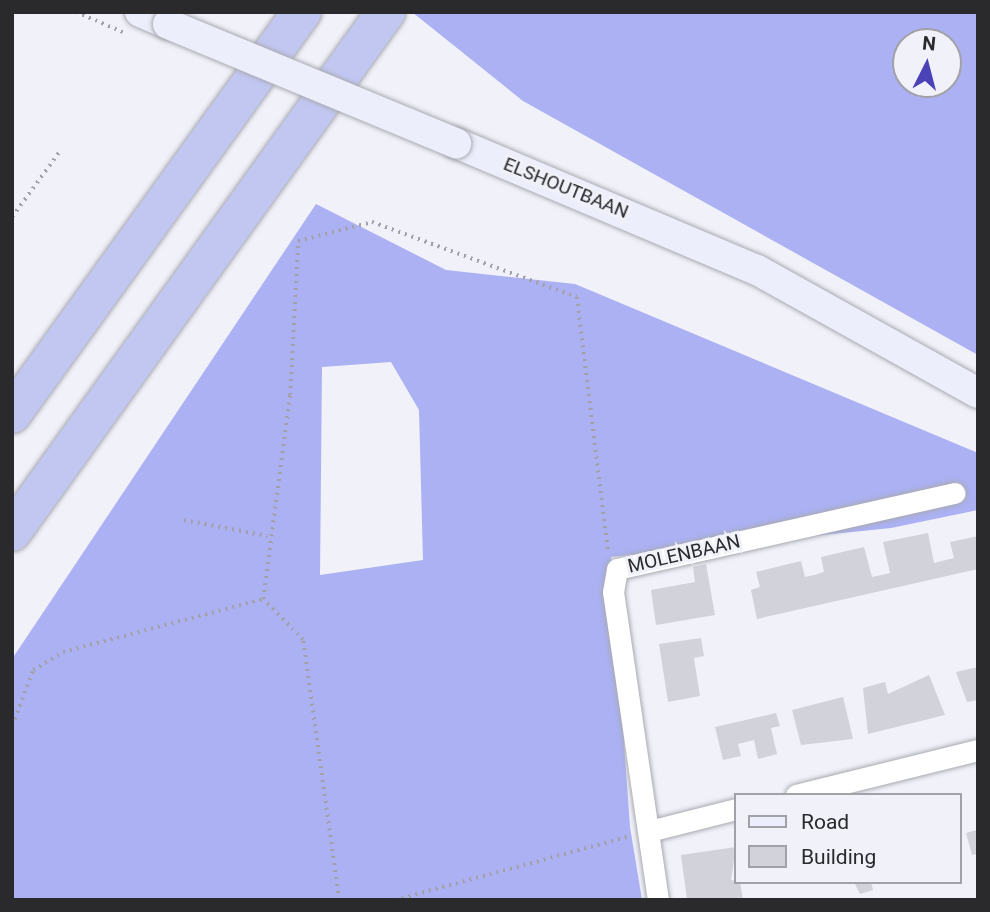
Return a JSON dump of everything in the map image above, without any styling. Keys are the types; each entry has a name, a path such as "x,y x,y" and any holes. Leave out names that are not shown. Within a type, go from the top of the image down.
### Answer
{"highway":[{"path":"12,414 302,12"},
{"path":"12,532 386,12"}],"main road":[{"name":"ELSHOUTBAAN","path":"133,23 168,24 456,142 757,270 978,393"}],"street":[{"name":"MOLENBAAN","path":"658,900 613,592 617,569 955,493"},
{"path":"804,793 978,750"},
{"path":"649,831 734,810"}],"path":[{"path":"76,12 133,23"},
{"path":"12,217 60,150"},
{"path":"339,900 303,640 263,600 267,536 290,395 298,241 372,222 577,297 613,592"},
{"path":"184,520 267,536"},
{"path":"12,726 33,670 62,652 263,600"},
{"path":"395,900 649,831"}],"shaded area":[{"path":"412,12 978,12 978,355 523,101"},
{"path":"316,204 446,270 575,284 978,453 978,510 891,528 611,557 630,827 642,900 12,900 12,659","holes":["391,362 419,410 423,560 320,575 322,367"]}],"building":[{"path":"928,533 934,563 954,558 950,542 978,536 978,569 757,619 751,590 760,587 756,572 801,561 805,577 814,575 824,572 821,557 864,547 872,577 890,573 883,542"},
{"path":"706,564 715,615 656,625 651,590 695,582 693,567"},
{"path":"701,638 704,656 694,658 700,696 668,702 659,644"},
{"path":"978,667 978,700 967,702 956,672"},
{"path":"929,675 945,715 868,734 863,688 885,682 888,694"},
{"path":"843,697 853,739 801,745 792,710"},
{"path":"776,713 780,726 771,728 777,754 758,759 754,740 738,744 741,756 723,760 715,727"},
{"path":"977,830 978,854 972,855 966,833"},
{"path":"734,847 731,880 734,884 740,884 743,900 687,900 681,855"},
{"path":"855,884 872,884 873,890 860,894"}]}
